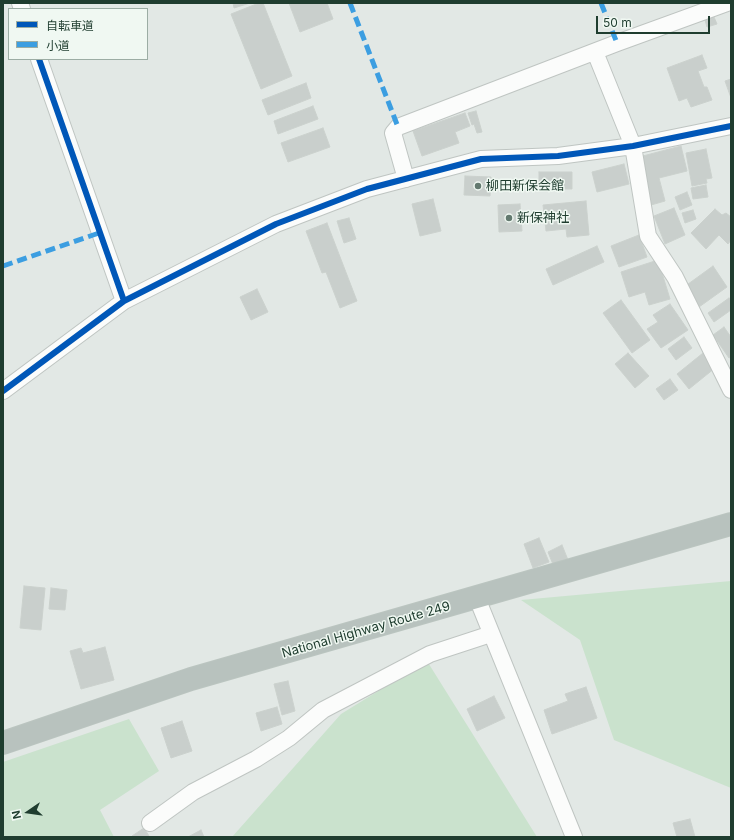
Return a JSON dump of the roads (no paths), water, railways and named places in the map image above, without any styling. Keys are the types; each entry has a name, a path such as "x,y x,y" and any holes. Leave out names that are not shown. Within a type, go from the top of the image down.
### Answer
{"highway":[{"name":"National Highway Route 249","path":"3,743 191,679 731,524"}],"street":[{"path":"406,180 393,133 398,127 727,3"},
{"path":"595,52 633,146 648,236 674,278 731,390"},
{"path":"39,60 124,301"},
{"path":"3,391 124,301 276,224 367,189 406,180 481,159 558,156 633,146 731,126"},
{"path":"477,598 574,837"},
{"path":"150,823 192,792 256,759 289,738 324,710 430,654 491,634"}],"place":[{"name":"柳田新保会館","path":"478,186"},
{"name":"新保神社","path":"509,218"}]}
